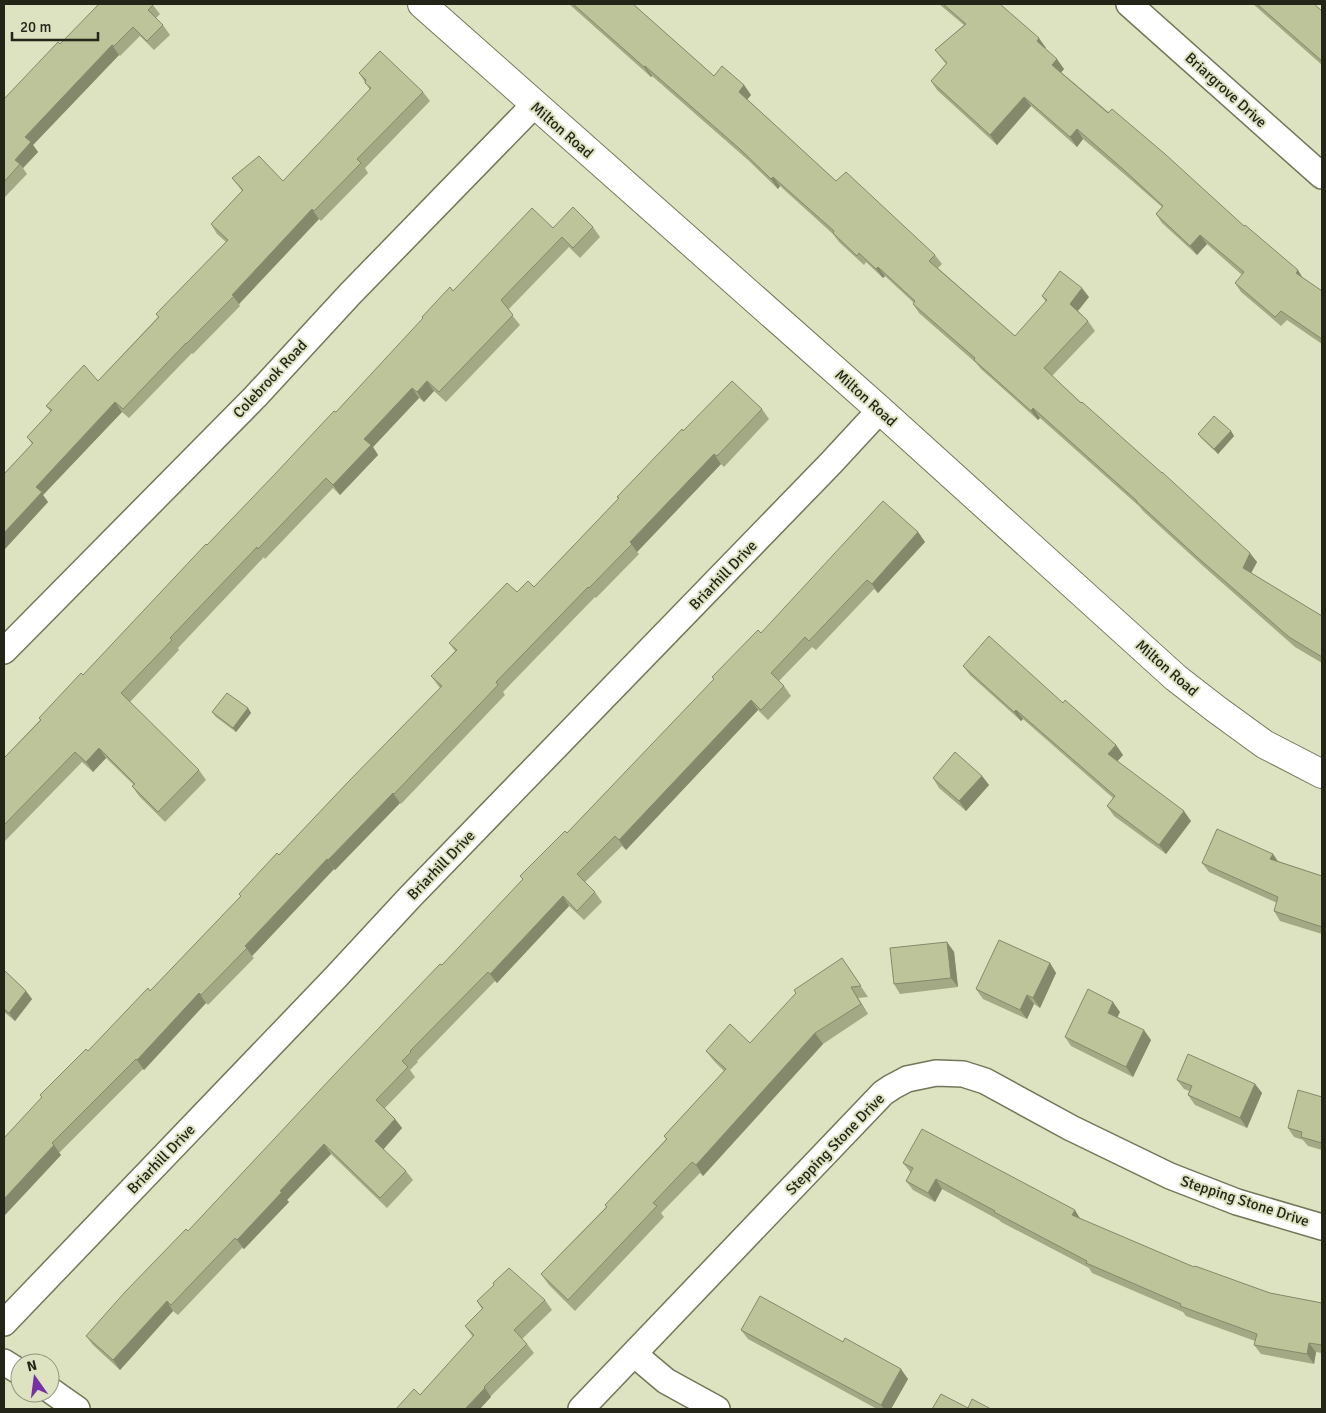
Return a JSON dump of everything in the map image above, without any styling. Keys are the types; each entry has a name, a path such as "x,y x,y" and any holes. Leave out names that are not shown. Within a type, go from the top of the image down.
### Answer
{"street":[{"name":"Milton Road","path":"422,4 880,410 1183,683 1264,744 1322,774"},
{"name":"Briargrove Drive","path":"1129,4 1322,176"},
{"name":"Colebrook Road","path":"4,651 248,404 350,294 534,105"},
{"name":"Briarhill Drive","path":"4,1323 335,978 410,897 831,463 880,410"},
{"name":"Stepping Stone Drive","path":"581,1409 883,1094 892,1087 907,1080 936,1073 963,1074 985,1081 1071,1128 1170,1176 1236,1202 1322,1227"},
{"path":"634,1354 666,1382 717,1409"},
{"path":"60,1397 77,1409"}],"building":[{"path":"99,4 152,4 148,10 163,25 147,41 133,27 114,46 112,45 25,137 31,142 15,160 20,164 4,182 4,99 58,42 60,44"},
{"path":"573,4 633,4 714,76 722,66 744,85 739,92 836,181 846,172 935,255 929,261 1015,336 1047,300 1042,296 1060,271 1082,288 1070,304 1088,321 1044,368 1250,553 1243,568 1322,616 1322,657 1289,637 1196,556 1033,408 1031,411 974,360 975,358 913,304 915,301 878,267 876,269 859,253 857,256 833,233 834,231 773,177 771,179 741,150"},
{"path":"943,4 1000,4 1039,38 1037,41 1057,59 1052,65 1108,113 1112,109 1244,226 1298,270 1296,273 1322,291 1322,339 1281,311 1275,317 1235,283 1244,272 1200,235 1190,246 1156,214 1163,206 1077,129 1070,137 1024,97 990,135 931,81 947,63 935,50 966,24"},
{"path":"1257,4 1314,4 1322,11 1322,61"},
{"path":"380,51 423,92 357,159 361,163 314,211 312,209 232,295 234,296 123,409 115,402 36,487 42,492 4,533 4,474 33,443 27,437 52,410 46,406 84,365 98,381 159,317 156,314 228,240 211,224 243,190 232,178 259,156 283,181 371,88 365,83 366,80 359,73"},
{"path":"573,207 593,227 573,248 562,237 501,300 513,315 439,392 427,381 417,392 412,388 364,439 371,445 333,485 326,478 170,638 172,640 121,693 199,770 158,812 132,786 135,784 99,748 86,762 75,752 4,825 4,758 41,720 39,718 81,673 83,675 334,411 336,412 450,287 453,291 532,208 553,228"},
{"path":"732,381 762,409 717,456 714,454 630,542 632,544 496,682 498,685 394,794 327,859 245,946 247,948 201,995 199,993 137,1060 52,1143 54,1145 4,1199 4,1138 42,1097 40,1095 86,1049 88,1051 148,988 150,991 241,896 239,894 277,853 279,855 442,686 431,676 457,650 449,643 507,583 517,592 528,581 534,587 682,429 683,431"},
{"path":"1214,416 1231,431 1214,449 1198,434"},
{"path":"883,501 918,532 872,584 867,580 809,641 805,637 771,673 784,686 761,710 751,700 619,840 615,836 577,874 595,892 577,911 563,896 490,974 488,972 402,1061 408,1067 376,1100 395,1119 375,1141 406,1171 380,1198 324,1144 237,1240 235,1238 171,1305 167,1301 113,1360 86,1336 125,1292 186,1229 188,1231 334,1075 440,964 442,965 523,879 520,876 565,831 567,833 714,679 712,677 758,630 761,633"},
{"path":"989,636 1063,703 1065,700 1116,745 1108,754 1184,811 1159,845 1107,806 1115,796 1016,710 1014,712 963,666"},
{"path":"227,693 248,708 233,728 212,712"},
{"path":"955,752 982,776 959,801 933,778"},
{"path":"1217,829 1273,854 1270,859 1322,876 1322,927 1274,911 1278,897 1202,863"},
{"path":"999,940 1050,963 1033,998 1027,995 1020,1010 976,989"},
{"path":"947,942 951,978 894,984 890,948"},
{"path":"842,958 861,986 851,987 861,1004 815,1033 696,1165 692,1162 653,1203 657,1206 568,1300 541,1274 607,1207 605,1205 667,1139 664,1136 726,1069 706,1051 730,1024 750,1043 796,993 794,990"},
{"path":"4,970 26,991 9,1013 4,1009"},
{"path":"1088,989 1113,1002 1108,1013 1144,1030 1126,1067 1065,1037"},
{"path":"1188,1054 1255,1084 1240,1118 1188,1095 1192,1086 1177,1080"},
{"path":"1298,1090 1322,1097 1322,1143 1301,1137 1302,1132 1288,1128"},
{"path":"922,1129 1075,1210 1072,1215 1194,1267 1270,1293 1322,1303 1322,1345 1309,1343 1307,1354 1254,1345 1257,1334 1180,1306 1181,1304 1086,1263 1087,1261 936,1179 928,1193 906,1181 913,1168 903,1163"},
{"path":"509,1268 545,1300 514,1330 527,1344 465,1409 396,1409 414,1389 420,1395 474,1335 465,1326 483,1308 477,1301"},
{"path":"760,1296 843,1342 845,1338 901,1369 881,1405 741,1330"},
{"path":"941,1394 968,1408 972,1399 991,1409 932,1409"}]}
